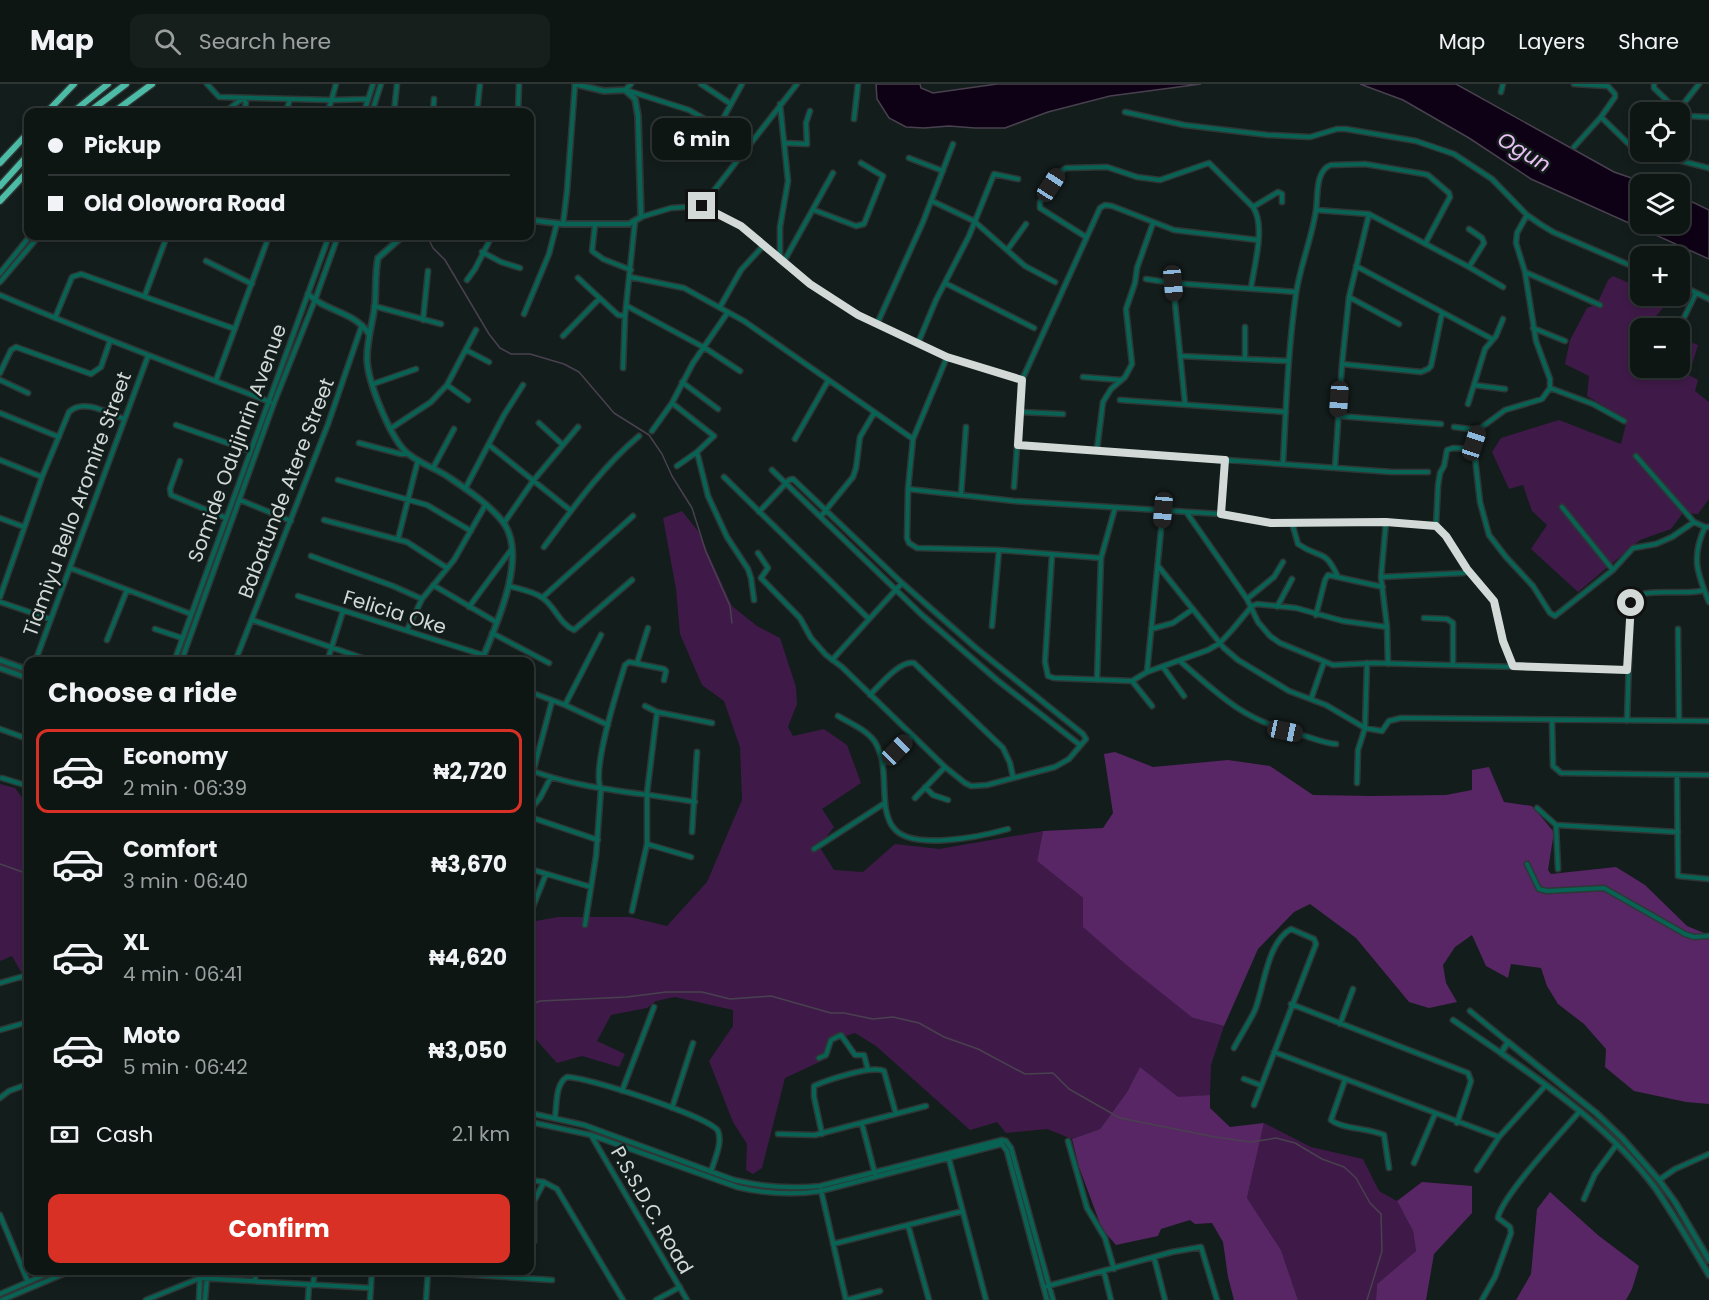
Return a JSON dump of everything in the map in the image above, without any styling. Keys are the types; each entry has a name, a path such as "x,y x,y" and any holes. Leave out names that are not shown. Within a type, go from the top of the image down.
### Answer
{"highway":[{"path":"51,108 74,84"},
{"path":"78,108 108,84"},
{"path":"94,108 126,84"},
{"path":"119,108 152,84"},
{"path":"0,163 24,137"},
{"path":"0,186 24,159"},
{"path":"0,201 24,175"}],"street":[{"path":"207,84 219,97 368,99"},
{"path":"329,108 336,84"},
{"path":"365,108 373,84"},
{"path":"373,108 381,84"},
{"path":"394,108 397,84"},
{"path":"477,108 480,84"},
{"path":"518,108 519,84"},
{"path":"524,314 560,224 567,191 575,84 604,91 625,90 688,110 749,144"},
{"path":"625,90 632,84"},
{"path":"701,84 731,104"},
{"path":"719,126 742,84"},
{"path":"702,206 797,84"},
{"path":"854,119 858,84"},
{"path":"1501,92 1503,84"},
{"path":"1574,84 1606,85 1616,96 1574,147"},
{"path":"1654,84 1654,88 1668,102"},
{"path":"1686,102 1699,84"},
{"path":"625,90 635,99 637,106 641,217"},
{"path":"230,108 243,98"},
{"path":"243,98 246,103 245,108"},
{"path":"287,108 290,99"},
{"path":"433,108 434,99"},
{"path":"780,104 788,181 780,227 781,261"},
{"path":"785,143 807,144 806,123 810,111"},
{"path":"1125,112 1184,125 1268,135 1310,137 1337,129 1346,129 1416,141 1454,154 1483,172 1527,215 1553,232 1630,265"},
{"path":"1690,116 1709,117"},
{"path":"1601,117 1630,145"},
{"path":"877,324 932,201 953,144"},
{"path":"909,158 944,171"},
{"path":"1686,162 1709,168"},
{"path":"1086,237 1040,208 1040,202 1059,173 1065,168 1107,167 1137,177 1160,180 1209,163 1253,207 1259,220 1251,288"},
{"path":"814,210 856,226 864,224 883,176 861,164"},
{"path":"1283,463 1296,292 1316,210 1321,172 1326,166 1365,164 1428,175 1449,193 1450,197 1425,244"},
{"path":"781,261 814,210 833,172"},
{"path":"918,344 969,236 994,174 1018,180"},
{"path":"1253,207 1278,192 1282,194 1282,202"},
{"path":"932,201 974,221 1025,266 1055,282"},
{"path":"1014,487 1022,380 1100,208 1105,205 1112,206 1153,223 1184,232 1258,240"},
{"path":"534,221 560,224 629,224 641,217 671,208 702,206 741,226 781,261 841,305 947,357 1022,380"},
{"path":"1316,210 1369,214 1503,287"},
{"path":"1335,467 1341,364 1349,297 1369,214"},
{"path":"1527,215 1516,238 1525,272 1533,328 1540,355 1550,379 1550,388 1542,399 1505,410 1478,430 1474,449 1480,502 1490,535 1506,557 1533,586 1552,615 1557,615 1613,570 1633,548 1656,544 1672,537 1694,522"},
{"path":"623,368 625,316 635,221"},
{"path":"1096,449 1104,402 1111,389 1121,380 1132,364 1126,309 1153,223"},
{"path":"1008,249 1026,224"},
{"path":"595,225 592,251 603,259 631,270"},
{"path":"1469,229 1482,238 1484,243 1469,267"},
{"path":"0,273 27,240"},
{"path":"0,282 36,240"},
{"path":"145,295 166,240"},
{"path":"216,380 268,240"},
{"name":"Somide Odujinrin Avenue","path":"176,657 250,451 271,402 328,240"},
{"path":"183,657 240,500 271,402 315,300 337,240"},
{"path":"397,240 378,258 375,306 369,334 367,367 390,429 408,454 486,504 504,523 508,531 512,570 509,586 483,655"},
{"path":"467,280 490,240"},
{"path":"720,307 741,270 764,245"},
{"path":"482,252 501,262 520,268"},
{"path":"206,261 252,284"},
{"path":"1356,266 1492,339"},
{"path":"423,320 428,271"},
{"path":"1525,272 1600,305"},
{"path":"55,319 72,278 78,273 92,276 235,329"},
{"path":"630,277 684,288 720,307 913,439"},
{"path":"578,278 618,315 625,316"},
{"path":"1146,279 1296,292"},
{"path":"945,283 1034,328"},
{"path":"1173,283 1185,404"},
{"path":"1690,290 1709,299"},
{"path":"1684,318 1696,293"},
{"path":"308,294 315,300 352,317 362,324 369,334"},
{"path":"0,295 110,341 271,402"},
{"path":"1349,297 1399,324"},
{"path":"563,336 599,299"},
{"path":"375,306 441,324"},
{"path":"627,306 705,348 740,371"},
{"path":"652,431 728,312"},
{"path":"1341,364 1420,372 1428,369 1431,366 1442,313"},
{"path":"1468,404 1485,349 1496,336 1503,320"},
{"name":"Babatunde Atere Street","path":"237,657 328,424 362,324"},
{"path":"1245,327 1245,358"},
{"path":"1533,328 1565,341"},
{"path":"390,429 431,402 447,386 476,330"},
{"path":"0,373 11,350 16,347 91,374 101,367 110,341"},
{"path":"466,350 489,362"},
{"name":"Tiamiyu Bello Aromire Street","path":"37,657 148,356"},
{"path":"1180,356 1289,361"},
{"path":"947,357 913,439 908,489 907,538 912,546 1101,558"},
{"path":"373,384 416,369"},
{"path":"1083,376 1121,380"},
{"path":"0,380 28,393"},
{"path":"795,439 828,381"},
{"path":"682,382 718,409"},
{"path":"447,386 468,400"},
{"path":"465,490 508,408 523,386"},
{"path":"1474,386 1505,389"},
{"path":"1550,388 1593,404 1624,421"},
{"path":"1120,400 1286,412"},
{"path":"672,403 714,435 713,439 677,466"},
{"path":"0,597 42,477 69,412 79,406 89,407 124,419"},
{"path":"1020,411 1063,414"},
{"path":"0,413 59,437"},
{"path":"821,516 853,477 860,437 874,413"},
{"path":"1338,417 1441,424"},
{"path":"539,423 563,445"},
{"path":"176,426 250,451"},
{"path":"504,523 533,481 578,427"},
{"path":"961,495 966,427"},
{"path":"1454,427 1478,430"},
{"path":"433,468 454,429"},
{"path":"544,547 570,510 613,460 639,436"},
{"path":"359,443 408,454"},
{"path":"489,445 570,510"},
{"path":"1018,445 1392,472 1428,472"},
{"path":"1436,526 1437,486 1447,450 1474,449"},
{"path":"697,452 708,496 727,537 748,569 754,600"},
{"path":"1636,456 1694,522 1707,527 1698,542 1696,561 1709,602"},
{"path":"0,460 42,477"},
{"path":"398,539 418,460"},
{"path":"1221,514 1225,460"},
{"path":"180,461 170,489 171,495 226,518"},
{"path":"772,470 897,590 997,680 1080,745"},
{"path":"724,477 869,619"},
{"path":"758,553 768,568 761,575 762,579 800,618 815,643 945,767 971,786 987,785 1064,763 1084,742 1086,737 902,583 793,479 785,483 759,512"},
{"path":"338,480 407,499 437,510 471,531"},
{"path":"908,489 1115,508 1221,514 1271,523 1386,522 1436,526 1494,601 1503,641 1513,666"},
{"path":"240,500 291,521"},
{"path":"407,630 423,599 447,568 486,504"},
{"path":"1562,507 1613,570"},
{"path":"1097,680 1101,558 1115,508"},
{"path":"1148,672 1163,510"},
{"path":"1186,512 1252,606 1258,622 1270,636 1280,643 1324,662 1336,665 1367,663 1627,670"},
{"path":"543,597 633,516"},
{"path":"0,518 24,527"},
{"path":"324,520 398,539 416,546 447,568"},
{"path":"1386,522 1382,577 1388,664"},
{"path":"1292,523 1299,544 1324,555 1330,561 1338,578"},
{"path":"470,607 511,550"},
{"path":"992,626 999,550"},
{"path":"1052,555 1046,672 1047,676 1054,678 1132,681 1148,672 1201,654 1220,643 1252,606 1261,604 1296,608 1343,621 1387,627"},
{"path":"311,556 423,599"},
{"path":"1247,599 1274,577 1283,562"},
{"path":"1159,567 1229,654 1289,691 1311,699 1365,728 1382,731 1389,720 1401,718 1709,721"},
{"path":"70,568 191,614"},
{"path":"1382,577 1464,573 1467,569"},
{"path":"1316,615 1326,576 1383,587"},
{"path":"1277,607 1292,579"},
{"path":"509,586 543,597 570,630 574,630 632,580"},
{"path":"832,660 902,583"},
{"path":"433,585 496,622"},
{"path":"106,640 127,590"},
{"path":"1627,720 1627,670 1630,611 1633,598 1640,594 1687,594 1704,590"},
{"name":"Felicia Oke","path":"298,596 483,655"},
{"path":"0,602 50,619"},
{"path":"1151,629 1173,623 1193,609"},
{"path":"329,657 344,612"},
{"path":"1424,618 1447,619 1453,623 1453,665"},
{"path":"252,620 360,657"},
{"path":"637,663 648,628"},
{"path":"154,629 182,639"},
{"path":"1678,629 1679,720"},
{"path":"492,633 549,663"},
{"path":"565,705 601,634"},
{"path":"0,660 24,669"},
{"path":"1180,661 1208,686 1248,716 1281,730 1322,743 1336,744"},
{"path":"1311,699 1324,662"},
{"path":"585,925 598,840 601,789 598,777 608,725 626,663 664,669 666,670 664,680"},
{"path":"870,695 902,664 914,663 1003,748 1014,777"},
{"path":"1357,783 1358,750 1365,728 1367,663"},
{"path":"1163,667 1184,696"},
{"path":"0,668 24,677"},
{"path":"997,680 1005,671"},
{"path":"1132,681 1152,706"},
{"path":"534,694 608,725"},
{"path":"534,761 552,701"},
{"path":"645,705 657,712 712,723"},
{"path":"632,911 647,844 647,793 657,712"},
{"path":"838,716 868,735 874,742 884,764 885,803 892,826 914,839 949,839 1008,829"},
{"path":"1552,721 1553,766 1561,773 1709,775"},
{"path":"0,729 24,738"},
{"path":"884,764 912,736"},
{"path":"692,832 697,752"},
{"path":"915,798 945,767"},
{"path":"534,772 601,789 647,793 695,802"},
{"path":"1677,775 1678,876 1709,879"},
{"path":"534,804 546,788 550,777"},
{"path":"2,778 24,785"},
{"path":"925,787 933,795 948,800"},
{"path":"814,849 885,803"},
{"path":"1536,808 1556,825 1678,832"},
{"path":"534,818 598,840"},
{"path":"1556,825 1558,869"},
{"path":"647,844 691,857"},
{"path":"1527,864 1539,889 1547,891 1604,888 1685,934 1694,937 1709,936"},
{"path":"534,870 591,887"},
{"path":"534,904 546,874"},
{"path":"1234,1048 1255,1010 1270,957 1281,939 1291,929 1314,939 1316,942 1260,1085 1254,1106"},
{"path":"0,983 24,976"},
{"path":"1340,1024 1353,988"},
{"path":"1291,1004 1468,1073 1471,1081 1457,1123"},
{"path":"622,1091 654,1007"},
{"path":"1470,1011 1596,1113 1622,1138 1675,1202 1709,1260"},
{"path":"1453,1020 1546,1084 1617,1144 1655,1188 1709,1275"},
{"path":"0,1030 24,1023"},
{"path":"819,1058 826,1055 831,1040 841,1035 855,1055 864,1055 868,1070"},
{"path":"1501,1053 1508,1042"},
{"path":"672,1108 693,1043"},
{"path":"1274,1052 1499,1137"},
{"path":"822,1134 813,1091 814,1086 868,1070 884,1071 896,1114"},
{"path":"555,1117 559,1086 561,1081 567,1077 598,1083 672,1108 704,1121 717,1131 720,1142 709,1178"},
{"path":"1244,1079 1260,1085"},
{"path":"1345,1080 1330,1120 1335,1124 1358,1127 1384,1135 1389,1168"},
{"path":"1477,1170 1499,1137 1546,1084"},
{"path":"0,1098 9,1091 24,1085"},
{"path":"778,1134 809,1136 822,1134 926,1106"},
{"path":"1482,1300 1495,1278 1511,1233 1510,1227 1498,1218 1499,1212 1510,1194 1580,1111"},
{"path":"534,1114 592,1128 711,1172 757,1185 821,1189"},
{"path":"1414,1163 1435,1114"},
{"path":"534,1123 591,1135 737,1187 764,1193 792,1195 1004,1144 1011,1148 1046,1286 1047,1300"},
{"path":"862,1124 876,1175"},
{"path":"591,1135 592,1128"},
{"name":"P.S.S.D.C. Road","path":"591,1135 687,1300"},
{"path":"1068,1141 1087,1208 1105,1238 1113,1269"},
{"path":"1004,1144 1046,1286 1053,1300"},
{"path":"1584,1199 1595,1174 1617,1144"},
{"path":"1659,1180 1675,1169 1709,1154"},
{"path":"948,1156 986,1300"},
{"path":"534,1181 544,1182 557,1189 624,1300"},
{"path":"534,1241 534,1201 544,1182"},
{"path":"821,1189 847,1300 880,1291"},
{"path":"833,1244 963,1211"},
{"path":"0,1215 24,1272"},
{"path":"908,1225 929,1300"},
{"path":"1046,1286 1201,1247 1217,1300"},
{"path":"1154,1257 1165,1300"},
{"path":"1104,1271 1111,1300"},
{"path":"25,1275 28,1282"},
{"path":"0,1294 44,1275"},
{"path":"2,1300 61,1275"},
{"path":"255,1281 256,1275"},
{"path":"308,1300 314,1275"},
{"path":"370,1300 372,1275"},
{"path":"426,1300 428,1275"},
{"path":"483,1275 552,1280"},
{"path":"146,1300 200,1278 371,1288"},
{"path":"199,1300 200,1278"},
{"path":"205,1300 207,1278"},
{"path":"656,1300 680,1287"}],"shaded area":[{"path":"1613,276 1630,283 1630,306 1664,307 1656,316 1630,318 1630,378 1690,378 1690,376 1698,380 1695,391 1709,402 1709,499 1698,514 1683,513 1671,529 1640,540 1578,592 1531,549 1547,525 1532,511 1523,485 1509,489 1492,452 1501,438 1559,420 1621,444 1627,420 1587,396 1589,376 1565,364 1570,340 1587,308 1597,304 1608,280"},
{"path":"1690,342 1698,345 1690,372"},
{"path":"682,511 698,531 732,606 757,626 780,638 796,687 797,704 788,727 793,736 824,729 847,745 861,783 822,809 834,827 819,846 834,870 863,872 895,844 939,849 1043,831 1037,861 1083,898 1193,1018 1224,1026 1211,1065 1210,1095 1178,1098 1140,1067 1127,1092 1100,1129 1072,1139 1047,1129 1006,1133 997,1122 970,1130 876,1046 855,1033 828,1042 828,1058 785,1078 762,1168 753,1174 746,1170 747,1144 733,1122 709,1061 733,1026 733,1010 675,997 656,1001 647,1008 611,1015 597,1041 625,1054 619,1067 582,1056 557,1063 534,1037 534,921 558,917 630,917 667,926 707,882 742,800 740,747 724,701 702,685 680,634 676,589 663,518"},
{"path":"1115,752 1153,767 1228,760 1270,766 1313,795 1446,795 1472,790 1472,770 1489,767 1504,802 1532,806 1554,832 1548,870 1551,874 1616,867 1645,885 1687,926 1709,935 1709,1104 1686,1102 1634,1091 1605,1067 1606,1049 1584,1024 1558,1004 1547,986 1541,968 1511,964 1508,978 1486,966 1472,935 1455,947 1443,965 1446,983 1457,1002 1429,1008 1409,1002 1356,938 1310,904 1294,912 1258,949 1224,1026 1193,1018 1083,927 1083,898 1037,861 1043,831 1103,828 1113,813 1104,754"},
{"path":"0,784 15,788 24,800 24,972 21,972 12,956 0,961"},
{"path":"1140,1067 1178,1097 1210,1095 1210,1108 1230,1127 1264,1123 1247,1198 1281,1250 1298,1300 1234,1300 1223,1242 1212,1223 1195,1224 1190,1220 1161,1229 1158,1236 1116,1245 1102,1229 1079,1167 1072,1139 1100,1129 1127,1092"},
{"path":"1264,1123 1311,1147 1363,1159 1379,1191 1397,1201 1413,1231 1416,1251 1377,1284 1376,1300 1298,1300 1281,1250 1247,1198"},
{"path":"1422,1182 1472,1186 1472,1213 1434,1254 1426,1300 1376,1300 1377,1284 1416,1251 1413,1231 1397,1201"},
{"path":"1550,1192 1599,1236 1639,1266 1626,1300 1516,1300 1531,1274 1537,1209"}],"water":[{"path":"876,84 920,84 921,88 933,93 997,84 1201,84 1110,96 1048,112 1005,128 949,126 924,128 906,127 889,118 877,99"},
{"name":"Ogun","path":"1360,84 1456,84 1614,172 1630,177 1630,223 1531,179 1469,138 1403,100"},
{"path":"1690,201 1709,210 1709,259 1690,250 1690,246 1680,246 1653,234 1690,234"}],"waterway":[{"path":"429,240 433,248 445,260 489,334 500,348 511,354 530,354 564,364 579,372 614,413 649,435 692,508 706,552 730,606 732,623"},
{"path":"0,864 24,873"},
{"path":"534,1003 540,1001 627,997 666,992 702,992 730,999 771,996 831,1013 844,1013 873,1019 893,1017 919,1023 944,1037 978,1049 1025,1074 1053,1073 1069,1089 1120,1118 1215,1137 1251,1142 1276,1138 1295,1143 1322,1159 1344,1167 1356,1178 1370,1203 1381,1214 1382,1251 1367,1300"}],"route":[{"path":"702,206 741,226 810,284 858,315 947,357 1022,380 1018,445 1225,460 1221,514 1271,523 1386,522 1436,526 1442,530 1467,569 1494,601 1503,641 1513,666 1627,670 1631,603"}]}
